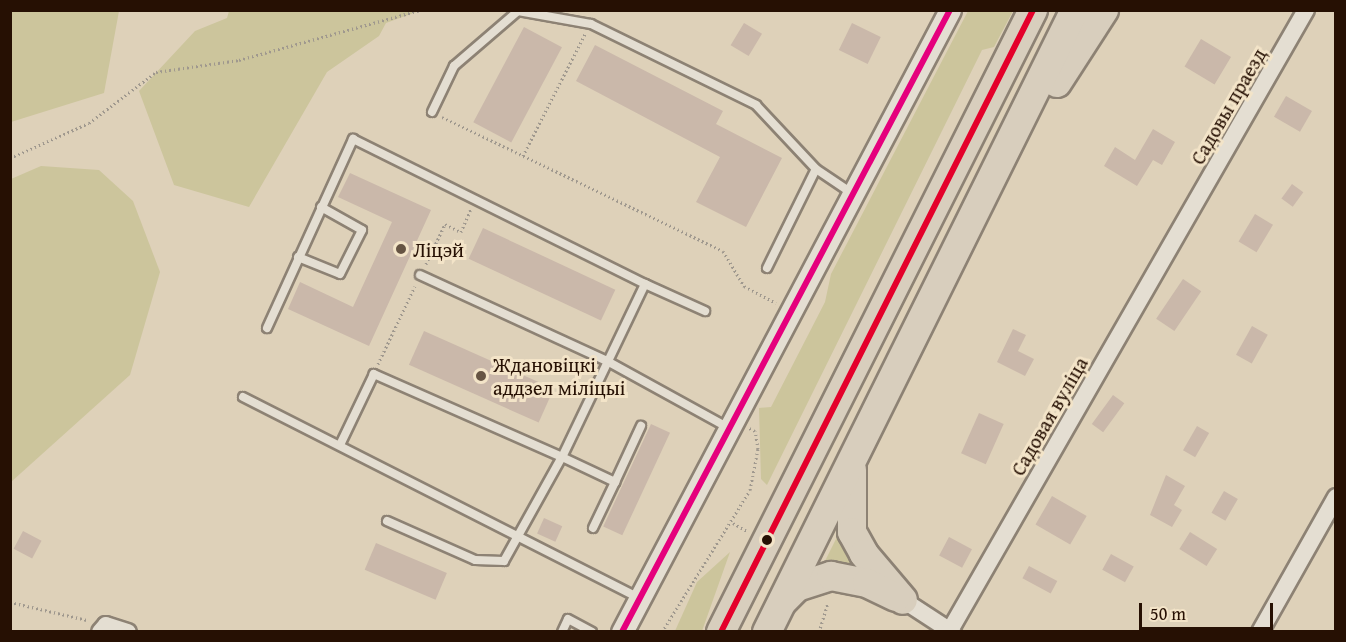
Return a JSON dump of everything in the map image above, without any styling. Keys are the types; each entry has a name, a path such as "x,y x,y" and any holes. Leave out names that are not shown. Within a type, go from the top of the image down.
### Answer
{"highway":[{"path":"721,632 1033,10"},
{"path":"767,632 859,444 998,172 1075,10"},
{"path":"998,172 1104,10"},
{"path":"859,444 850,475 852,532 864,554 903,600"},
{"path":"780,604 814,579 846,578 903,600"}],"street":[{"path":"622,632 740,428 853,194 950,10"},
{"name":"Садовы праезд","path":"1184,222 1306,10"},
{"name":"Садовая вуліца","path":"950,631 1184,222"},
{"path":"1260,632 1335,497"},
{"path":"903,600 950,631"},
{"path":"103,628 128,632"}],"lane":[{"path":"432,112 454,66 518,10 591,24 756,105 816,168 853,194"},
{"path":"267,328 353,138 645,284 705,311"},
{"path":"767,268 816,168"},
{"path":"298,257 340,274 357,240 361,226 321,207"},
{"path":"420,275 607,361 740,428"},
{"path":"387,521 485,563 504,561 522,537 645,284"},
{"path":"340,445 374,374 615,482"},
{"path":"243,397 640,598"},
{"path":"593,528 641,426"},
{"path":"562,632 568,619 592,632"}],"path":[{"path":"10,158 89,123 156,72 239,60 421,10"},
{"path":"523,156 591,24"},
{"path":"432,112 723,251 744,286 782,306"},
{"path":"662,632 750,490 758,449 755,431 740,428"},
{"path":"819,632 830,595 846,578"},
{"path":"10,602 103,628"}],"shaded area":[{"path":"11,10 119,11 104,93 11,122"},
{"path":"229,11 419,11 386,23 379,36 327,72 249,207 174,185 139,91 195,31 227,18"},
{"path":"968,11 1013,11 994,47 982,50 767,485 761,479 759,408 771,407 825,302 831,274"},
{"path":"41,166 99,170 133,201 160,272 130,375 11,482 11,179"},
{"path":"841,529 870,577 819,573"},
{"path":"730,552 702,631 675,631 697,582"}],"building":[{"path":"744,23 762,34 749,56 731,45"},
{"path":"852,23 881,37 868,64 839,50"},
{"path":"524,27 562,47 511,143 473,122"},
{"path":"1201,39 1231,57 1215,84 1185,66"},
{"path":"595,45 723,111 716,124 782,158 746,227 696,202 720,157 576,81"},
{"path":"1286,96 1312,111 1300,132 1274,117"},
{"path":"1153,129 1175,142 1162,165 1153,160 1137,186 1104,166 1115,147 1135,160"},
{"path":"350,173 431,210 369,346 288,309 300,282 353,307 392,222 338,197"},
{"path":"1292,184 1303,192 1293,207 1281,199"},
{"path":"1255,214 1273,225 1257,252 1239,241"},
{"path":"483,228 615,290 601,321 469,259"},
{"path":"1183,279 1201,291 1174,331 1156,319"},
{"path":"1252,326 1268,335 1252,364 1236,355"},
{"path":"1013,329 1026,335 1018,351 1034,359 1025,376 997,362"},
{"name":"Ждановіцкі аддзел міліцыі","path":"424,331 554,389 539,423 409,365"},
{"path":"1113,395 1124,403 1103,432 1092,424"},
{"path":"979,413 1004,424 986,464 961,453"},
{"path":"651,424 670,433 622,535 603,526"},
{"path":"1197,426 1209,433 1195,457 1183,450"},
{"path":"1166,475 1185,486 1174,505 1182,510 1172,527 1150,515"},
{"path":"1224,491 1238,499 1225,521 1212,513"},
{"path":"1052,496 1087,516 1070,545 1036,525"},
{"path":"544,518 562,526 555,542 537,534"},
{"path":"23,531 42,541 32,559 14,549"},
{"path":"1190,532 1217,549 1207,566 1179,549"},
{"path":"949,537 972,549 962,568 939,556"},
{"path":"376,543 447,573 436,600 365,570"},
{"path":"1111,554 1134,567 1125,582 1102,570"},
{"path":"1029,566 1057,581 1051,593 1022,578"}],"transit line":[{"path":"622,632 950,10"},
{"path":"721,632 1033,10"}],"place":[{"name":"Ліцэй","path":"401,249"},
{"name":"Ждановіцкі аддзел міліцыі","path":"481,376"}]}
